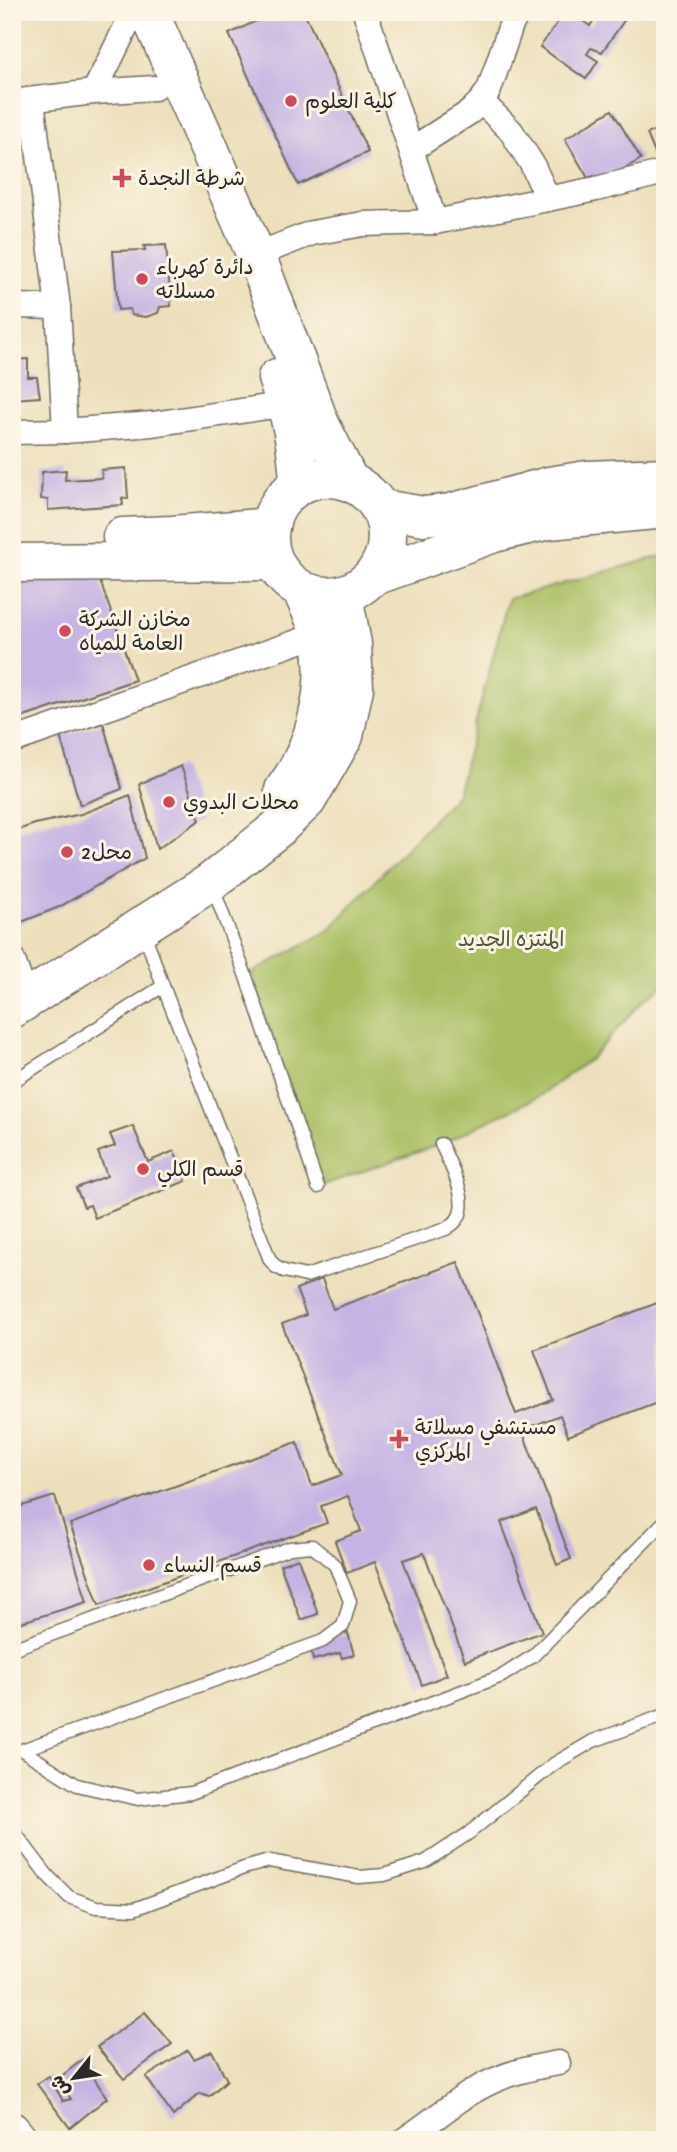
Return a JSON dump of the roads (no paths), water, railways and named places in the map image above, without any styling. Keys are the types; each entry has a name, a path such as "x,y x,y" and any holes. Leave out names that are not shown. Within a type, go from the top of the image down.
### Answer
{"main road":[{"path":"132,17 154,88 233,265 288,404 298,451 299,485"},
{"path":"132,17 256,255 320,424 349,481"},
{"path":"17,987 138,916 211,882 277,829 307,800 344,736 354,688 352,644 359,586 386,555 388,532 382,509 368,492 349,481 332,477 315,478 299,485 285,496 275,510 272,544 281,573 302,591 322,597 359,586 494,533 549,520 665,509"},
{"path":"382,509 424,516 450,513 549,486 587,480 665,477"},
{"path":"12,541 172,535 272,544"},
{"path":"12,563 272,544"},
{"path":"138,916 272,806 289,783 309,745 321,705 323,674 320,635 302,591"},
{"path":"12,2130 20,2140"}],"street":[{"path":"365,12 435,222"},
{"path":"412,149 481,101 489,90 518,12"},
{"path":"94,92 132,17"},
{"path":"65,431 58,307 22,101 154,88"},
{"path":"481,101 511,131 532,164 548,199"},
{"path":"256,255 312,233 363,224 435,222 665,172"},
{"path":"12,306 58,307"},
{"path":"12,432 152,424 288,404"},
{"path":"12,741 320,635"},
{"path":"404,2140 473,2091 497,2078 558,2063"}],"lane":[{"path":"211,882 318,1187"},
{"path":"138,916 251,1214 270,1260 276,1267 284,1272 306,1276 446,1228 456,1222 460,1214 461,1192 441,1144"},
{"path":"12,1082 163,986"},
{"path":"12,1649 290,1548 312,1546 335,1565 350,1601 343,1626 323,1641 22,1750 77,1785 138,1798 191,1793 502,1676 533,1656 665,1521"},
{"path":"12,1829 47,1875 69,1897 96,1908 134,1909 269,1861 359,1877 384,1874 425,1862 469,1833 554,1764 583,1746 665,1715"}],"place":[{"name":"كلية العلوم","path":"291,101"},
{"name":"شرطة النجدة","path":"122,178"},
{"name":"دائرة كهرباء مسلاته","path":"142,279"},
{"name":"مخازن الشركة العامة للمياه","path":"65,631"},
{"name":"محلات البدوي","path":"169,802"},
{"name":"محل2","path":"67,852"},
{"name":"قسم الكلي","path":"143,1169"},
{"name":"مستشفي مسلاتة المركزي","path":"399,1439"},
{"name":"قسم النساء","path":"149,1565"}],"park label":[{"name":"المنتزه الجديد","path":"511,939"}]}
